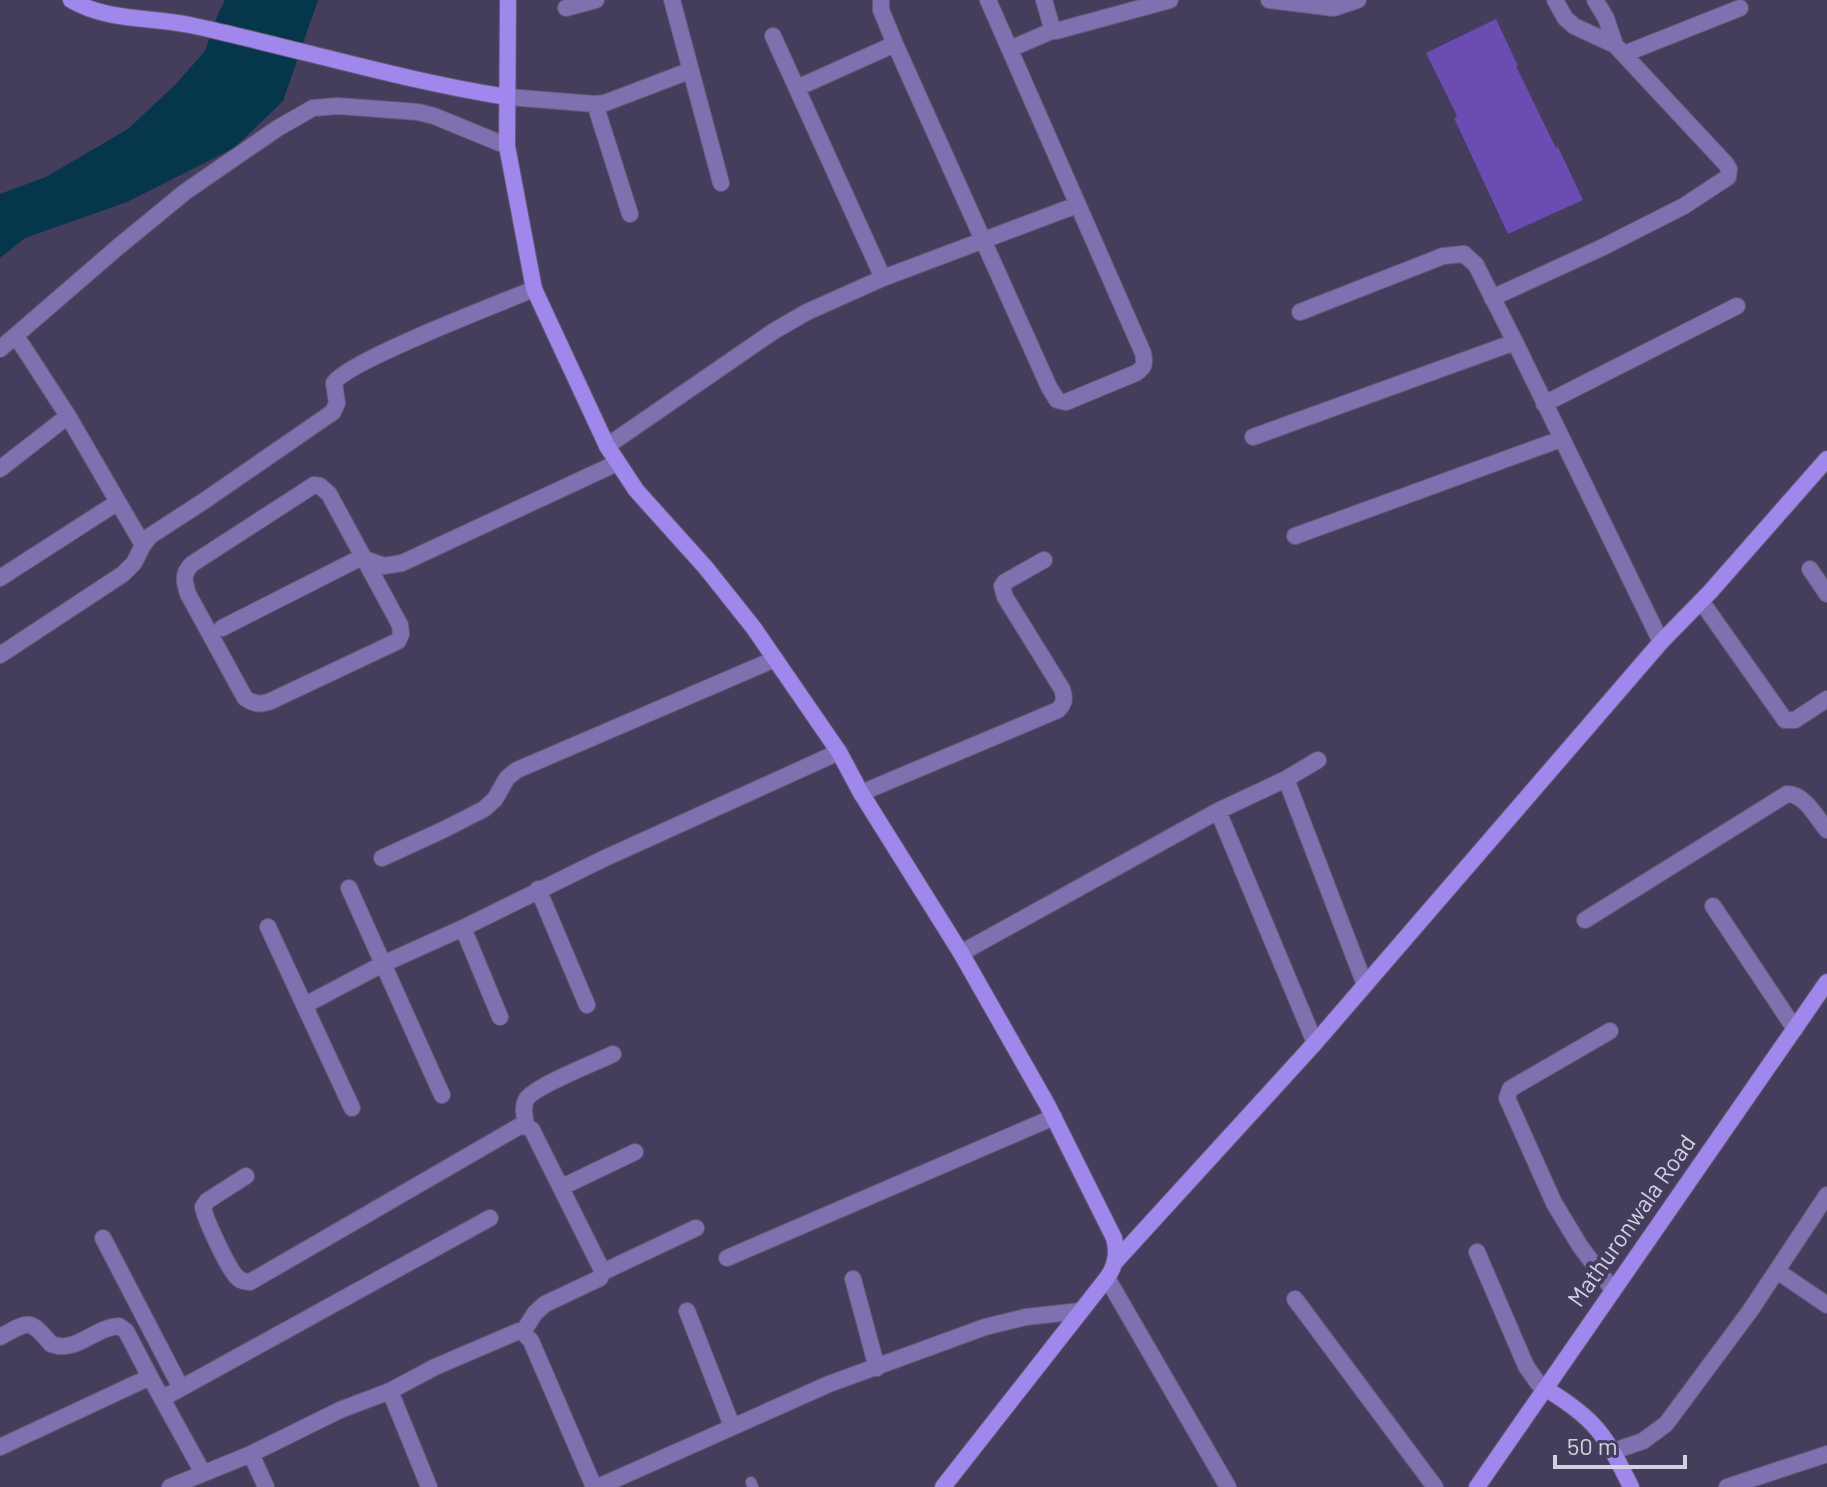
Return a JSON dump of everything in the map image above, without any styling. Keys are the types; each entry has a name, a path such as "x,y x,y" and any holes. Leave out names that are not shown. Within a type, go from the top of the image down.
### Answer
{"main road":[{"path":"71,0 453,88 507,97"},
{"path":"508,0 507,146 534,289 607,446 649,506 706,568 753,627 839,752 861,793 961,953 1054,1117 1117,1247 1114,1269 943,1487"},
{"path":"1116,1261 1315,1043 1661,642 1827,459"},
{"name":"Mathuronwala Road","path":"1477,1487 1827,982"},
{"path":"1546,1389 1591,1421 1614,1451 1631,1487"}],"street":[{"path":"566,8 596,0"},
{"path":"672,0 721,183"},
{"path":"881,0 881,10 895,44 1052,394 1057,400 1066,402 1136,373 1145,362 988,0"},
{"path":"1044,0 1054,30"},
{"path":"1010,49 1054,30 1170,0"},
{"path":"1269,0 1334,8 1358,0"},
{"path":"1555,0 1565,18 1574,26 1620,50 1740,8"},
{"path":"1492,298 1671,213 1728,177 1726,164 1620,50 1595,0"},
{"path":"773,36 883,278"},
{"path":"797,88 895,44"},
{"path":"507,97 605,103 689,71"},
{"path":"595,104 630,214"},
{"path":"0,349 185,192 278,128 313,108 338,106 418,112 507,146"},
{"path":"607,446 774,331 807,312 883,278 1077,205"},
{"path":"1300,312 1443,256 1464,254 1471,258 1661,642"},
{"path":"0,655 123,574 134,563 150,536 333,412 337,403 334,383 341,374 396,346 534,289"},
{"path":"1544,404 1737,306"},
{"path":"16,336 68,416 143,545"},
{"path":"1253,437 1515,342"},
{"path":"0,469 68,416"},
{"path":"1295,536 1561,439"},
{"path":"222,628 356,560 365,559 384,566 402,563 617,463"},
{"path":"314,485 324,488 329,494 365,559 400,625 400,638 266,703 253,703 245,698 188,594 184,575 188,568 314,485"},
{"path":"0,578 118,502"},
{"path":"861,793 1062,706 1062,689 1002,590 1005,582 1044,560"},
{"path":"1810,569 1827,594"},
{"path":"1701,601 1780,717 1795,720 1827,699"},
{"path":"382,858 490,805 507,778 517,770 775,659"},
{"path":"305,1005 538,889 839,752"},
{"path":"961,953 1218,811 1318,760"},
{"path":"1286,779 1365,985"},
{"path":"1585,920 1787,794 1802,799 1827,830"},
{"path":"1218,811 1315,1043"},
{"path":"349,888 442,1095"},
{"path":"538,889 587,1005"},
{"path":"1713,906 1795,1029"},
{"path":"268,927 352,1108"},
{"path":"463,928 500,1017"},
{"path":"1610,1031 1510,1089 1507,1098 1554,1203 1580,1246 1613,1290"},
{"path":"526,1126 524,1109 529,1095 613,1054"},
{"path":"727,1258 1054,1117"},
{"path":"246,1176 207,1201 203,1207 233,1273 241,1280 250,1282 518,1127 526,1126 532,1130 603,1272"},
{"path":"562,1187 635,1152"},
{"path":"1614,1451 1643,1441 1666,1424 1750,1311 1827,1195"},
{"path":"163,1398 490,1218"},
{"path":"523,1332 545,1304 600,1278 603,1272 696,1228"},
{"path":"103,1238 181,1388"},
{"path":"1477,1252 1526,1366 1546,1389"},
{"path":"1777,1271 1827,1305"},
{"path":"1107,1278 1228,1487"},
{"path":"853,1279 877,1368"},
{"path":"1295,1299 1435,1487"},
{"path":"687,1311 732,1426"},
{"path":"170,1487 251,1454 340,1410 390,1391 435,1367 515,1332 523,1332 531,1341 596,1487 829,1384 985,1327 1026,1317 1081,1311"},
{"path":"0,1337 30,1324 37,1327 51,1344 67,1347 109,1327 119,1326 126,1331 203,1473"},
{"path":"0,1447 150,1377"},
{"path":"390,1391 429,1487"},
{"path":"251,1454 266,1487"},
{"path":"1727,1487 1827,1454"}],"water":[{"path":"225,0 318,0 283,101 234,148 127,202 25,238 0,258 0,194 46,177 128,129 176,84 205,51"}],"building":[{"path":"1496,19 1583,200 1508,234 1426,53"}]}
